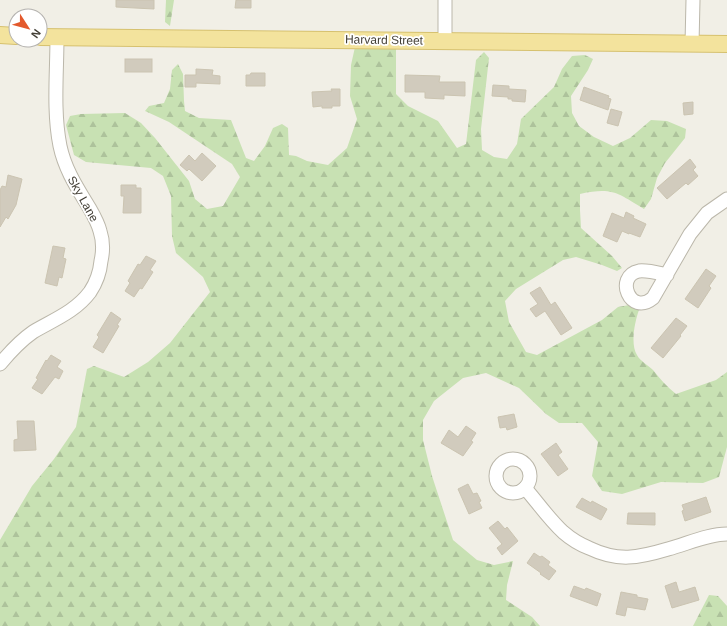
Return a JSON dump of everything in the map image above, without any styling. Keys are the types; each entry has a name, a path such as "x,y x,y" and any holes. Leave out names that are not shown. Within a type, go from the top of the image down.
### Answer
{"main road":[{"name":"Harvard Street","path":"48,37 727,44"}],"street":[{"path":"445,0 445,41"},
{"path":"692,44 693,0"},
{"name":"Sky Lane","path":"0,364 21,341 71,310 81,302 96,281 100,268 102,254 101,233 69,173 59,141 57,119 57,37"},
{"path":"667,275 686,240 698,223 707,213 727,199"},
{"path":"525,488 557,527 570,539 589,549 612,557 627,558 642,556 709,537 727,534"}],"green space":[{"path":"166,0 174,0 170,26 165,22"},
{"path":"355,47 396,47 396,94 408,106 438,121 457,148 466,144 476,60 484,52 489,58 481,129 482,150 494,157 507,159 517,144 521,119 554,87 562,69 572,56 585,55 593,59 588,70 571,96 572,113 579,126 594,137 613,146 630,138 651,120 667,121 686,129 685,138 665,163 657,178 651,199 644,209 621,195 608,191 580,194 581,228 612,256 622,268 617,271 576,257 563,260 516,289 505,301 509,322 526,352 537,355 602,320 618,307 635,304 639,310 636,320 634,339 637,355 676,394 716,380 727,372 727,447 719,477 703,483 661,482 622,494 602,491 592,476 598,442 582,423 559,423 546,414 519,388 486,373 463,378 434,401 423,420 423,440 432,476 453,540 477,560 494,565 513,561 507,585 506,600 532,617 540,626 0,626 0,540 32,486 54,459 76,427 87,369 94,366 124,377 148,362 170,343 210,292 203,277 176,253 172,236 171,196 163,176 151,168 86,162 74,155 66,125 70,116 81,114 125,113 141,123 155,138 189,181 195,199 207,209 223,206 240,177 232,164 169,122 145,111 149,106 164,103 170,89 172,70 178,64 183,74 185,111 199,118 231,120 246,158 254,161 265,146 273,128 282,124 288,128 289,155 296,156 307,161 328,165 347,148 357,119 350,96 351,65"},
{"path":"709,595 718,596 727,606 727,626 693,626"}],"building":[{"path":"116,0 154,0 154,9 116,7"},
{"path":"236,0 251,0 251,8 235,8"},
{"path":"125,59 152,59 152,72 125,72"},
{"path":"196,69 213,70 212,75 220,76 220,84 196,83 196,87 185,87 185,75 196,75"},
{"path":"251,73 265,73 265,86 246,86 246,75 250,75"},
{"path":"405,75 440,76 439,82 465,82 465,96 444,95 444,99 425,98 425,92 405,92"},
{"path":"493,85 509,86 509,89 526,90 525,102 512,101 512,99 508,99 508,97 492,96"},
{"path":"584,87 609,96 608,98 611,99 608,110 580,100"},
{"path":"331,89 340,89 340,106 332,106 332,108 322,108 322,106 313,107 312,92 332,91"},
{"path":"693,102 693,114 684,115 683,103"},
{"path":"611,109 622,112 618,126 607,123"},
{"path":"202,153 216,166 202,181 189,169 187,171 180,165 189,155 195,161"},
{"path":"690,159 696,167 693,170 698,176 688,185 686,183 667,199 657,188"},
{"path":"8,175 22,179 16,205 8,219 6,217 0,227 0,190 2,186 6,187"},
{"path":"121,185 136,185 136,188 141,188 141,213 123,213 124,196 121,196"},
{"path":"626,212 634,216 633,218 646,224 640,237 622,231 617,242 603,236 612,213 624,218"},
{"path":"53,246 65,248 63,258 66,259 62,278 59,277 57,286 45,283"},
{"path":"146,256 156,261 150,270 153,272 142,289 140,288 134,297 125,291 130,283 128,281 138,264 140,265"},
{"path":"706,269 716,276 709,286 711,288 698,308 685,299"},
{"path":"540,287 551,305 555,302 572,328 561,335 545,311 536,317 530,309 538,304 530,293"},
{"path":"111,312 121,319 117,325 119,326 103,353 93,347 99,337 97,335"},
{"path":"676,318 687,326 663,358 651,348"},
{"path":"51,355 61,361 57,367 63,371 59,379 55,377 42,394 32,388 38,379 36,378 46,360 47,361"},
{"path":"514,414 517,427 507,430 506,427 500,428 498,417"},
{"path":"17,421 34,421 36,450 14,451 14,440 18,439"},
{"path":"466,426 476,433 471,441 473,442 463,456 441,443 449,430 458,437"},
{"path":"556,443 562,452 558,455 568,469 558,476 541,454"},
{"path":"468,484 473,494 477,493 481,501 479,502 482,508 469,514 458,489"},
{"path":"706,497 711,512 685,521 682,505"},
{"path":"582,498 591,503 592,501 607,509 601,520 576,507"},
{"path":"628,513 655,513 655,525 627,524"},
{"path":"498,521 505,529 507,527 518,541 502,555 497,548 502,544 489,528"},
{"path":"534,553 540,557 542,556 550,562 548,565 556,571 549,580 527,563"},
{"path":"676,582 679,592 695,587 699,600 672,608 665,586"},
{"path":"574,586 585,590 586,588 601,594 597,606 570,596"},
{"path":"621,592 648,599 645,610 627,607 625,616 616,614"}]}
